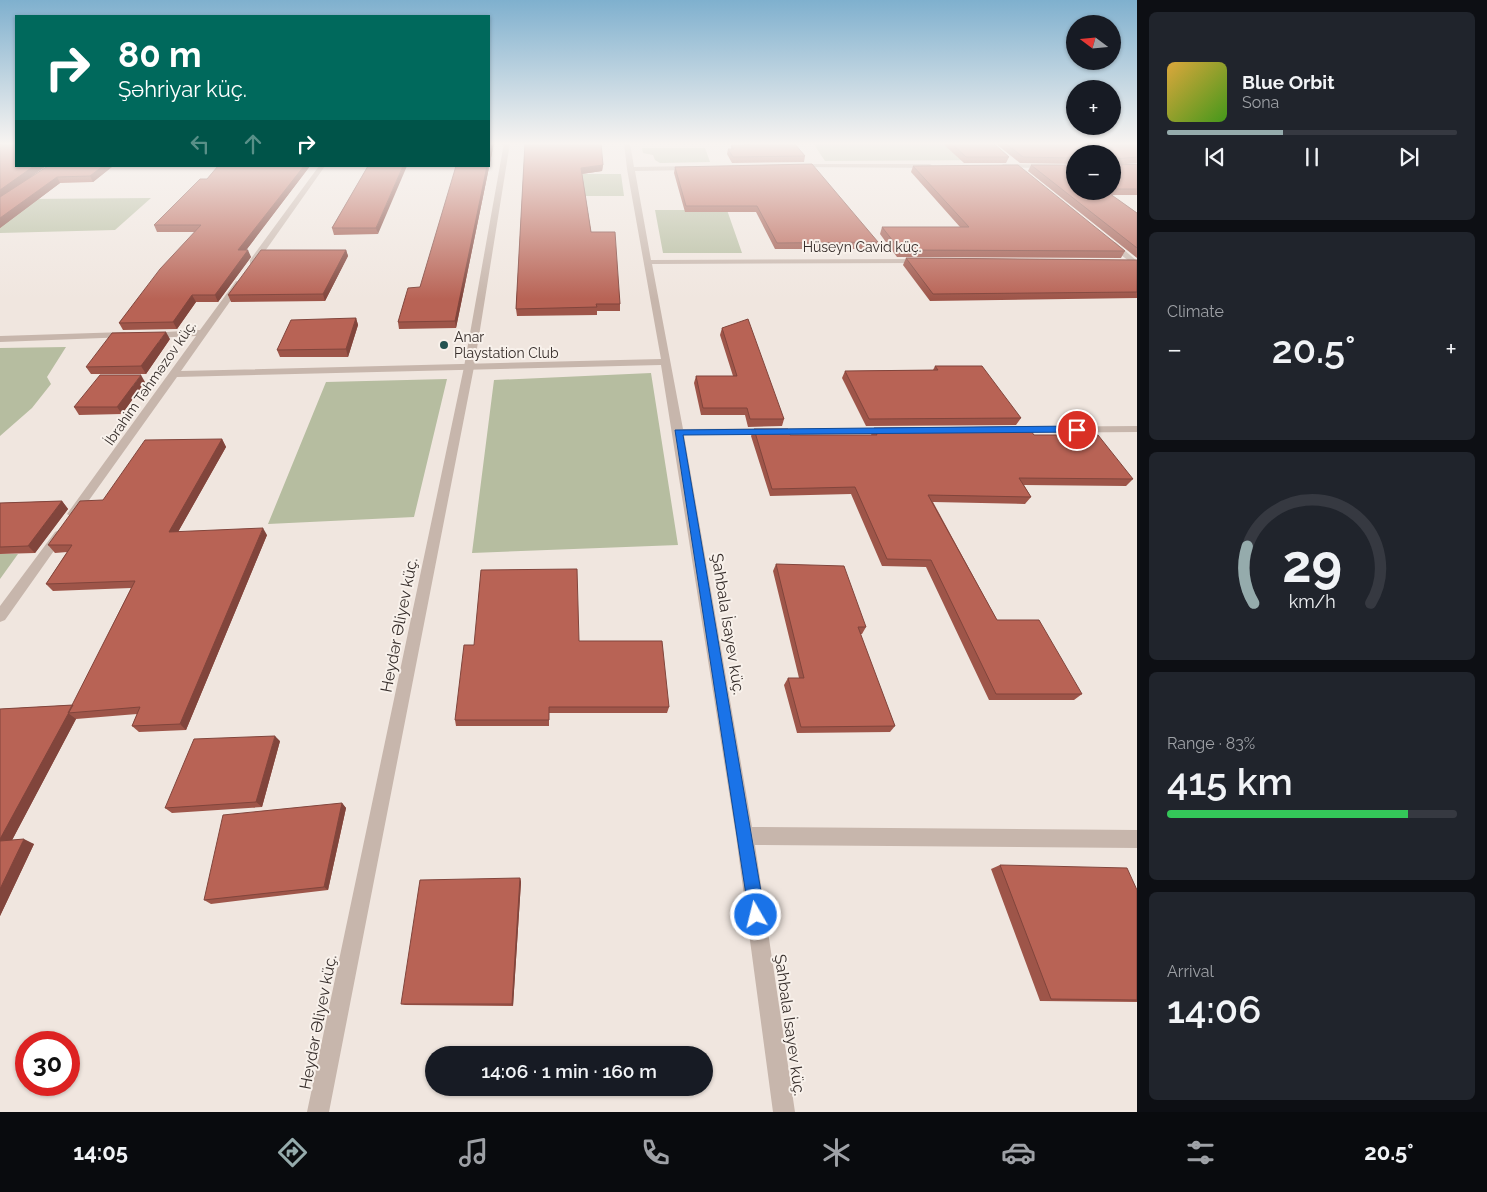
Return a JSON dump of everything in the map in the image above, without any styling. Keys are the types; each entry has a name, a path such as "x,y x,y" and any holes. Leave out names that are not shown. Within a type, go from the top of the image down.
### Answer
{"street":[{"name":"İbrahim Təhməzov küç.","path":"0,616 175,374 202,333 301,195"},
{"name":"Heydər Əliyev küç.","path":"318,1112 468,367 498,195"},
{"name":"Şahbala İsayev küç.","path":"635,195 678,432 745,836 784,1112"},
{"path":"1104,238 1136,263"},
{"name":"Hüseyn Cavid küç.","path":"647,262 934,261"},
{"path":"1124,262 1136,263"},
{"path":"0,339 202,333"},
{"path":"175,374 664,362"},
{"path":"997,430 1137,429"},
{"path":"678,432 897,431"},
{"path":"745,836 1137,839"}],"green space":[{"path":"570,195 624,196 570,196"},
{"path":"151,198 115,230 0,233 0,220 24,199"},
{"path":"655,210 727,210 742,253 663,253"},
{"path":"66,347 47,377 51,384 32,408 0,436 0,348"},
{"path":"651,373 678,545 472,553 494,380"},
{"path":"447,379 414,517 268,524 326,382"},
{"path":"0,554 18,554 0,579"}],"building":[{"path":"3,195 32,195 0,218 0,197"},
{"path":"184,195 281,195 238,250 248,250 215,295 192,295 173,322 119,323 160,269 201,225 154,225"},
{"path":"351,195 390,195 376,228 332,228"},
{"path":"447,195 481,195 455,321 398,322 408,288 420,287"},
{"path":"522,195 585,195 591,232 615,232 620,304 596,304 597,307 516,309"},
{"path":"683,195 838,195 878,242 777,243 757,206 686,206"},
{"path":"940,195 1055,195 1125,251 900,250 882,227 969,227"},
{"path":"1076,200 1119,200 1137,213 1137,248"},
{"path":"261,250 346,250 323,294 228,295"},
{"path":"906,258 1137,260 1137,292 933,294"},
{"path":"356,318 346,349 277,350 291,320"},
{"path":"748,319 784,419 750,419 747,408 703,408 696,376 737,376 722,328"},
{"path":"166,332 141,366 86,367 112,333"},
{"path":"935,366 982,366 1021,418 869,419 845,371 938,370"},
{"path":"100,375 141,375 117,407 74,407"},
{"path":"1028,427 1034,435 1098,435 1133,479 1019,478 1031,497 928,495 997,620 1039,620 1082,694 996,694 931,560 887,559 855,487 772,489 754,429 788,429 790,435 877,435 874,428"},
{"path":"222,439 169,532 263,528 180,724 132,726 140,707 68,713 135,581 46,584 72,545 48,545 80,501 103,500 145,440"},
{"path":"62,501 28,546 0,547 0,503"},
{"path":"776,564 844,566 866,627 858,627 895,726 801,727 788,678 804,678"},
{"path":"577,569 579,641 662,641 669,707 549,707 549,720 455,720 464,645 474,645 481,570"},
{"path":"73,705 0,839 0,709"},
{"path":"275,736 256,802 165,808 194,739"},
{"path":"342,803 324,887 204,900 223,815"},
{"path":"24,839 0,889 0,841"},
{"path":"1000,865 1127,868 1137,890 1137,1000 1051,999"},
{"path":"520,878 512,1004 401,1004 420,880"}],"place":[{"name":"Anar Playstation Club","path":"444,345"}],"route":[{"path":"756,915 742,817 678,432 1077,430"}]}
